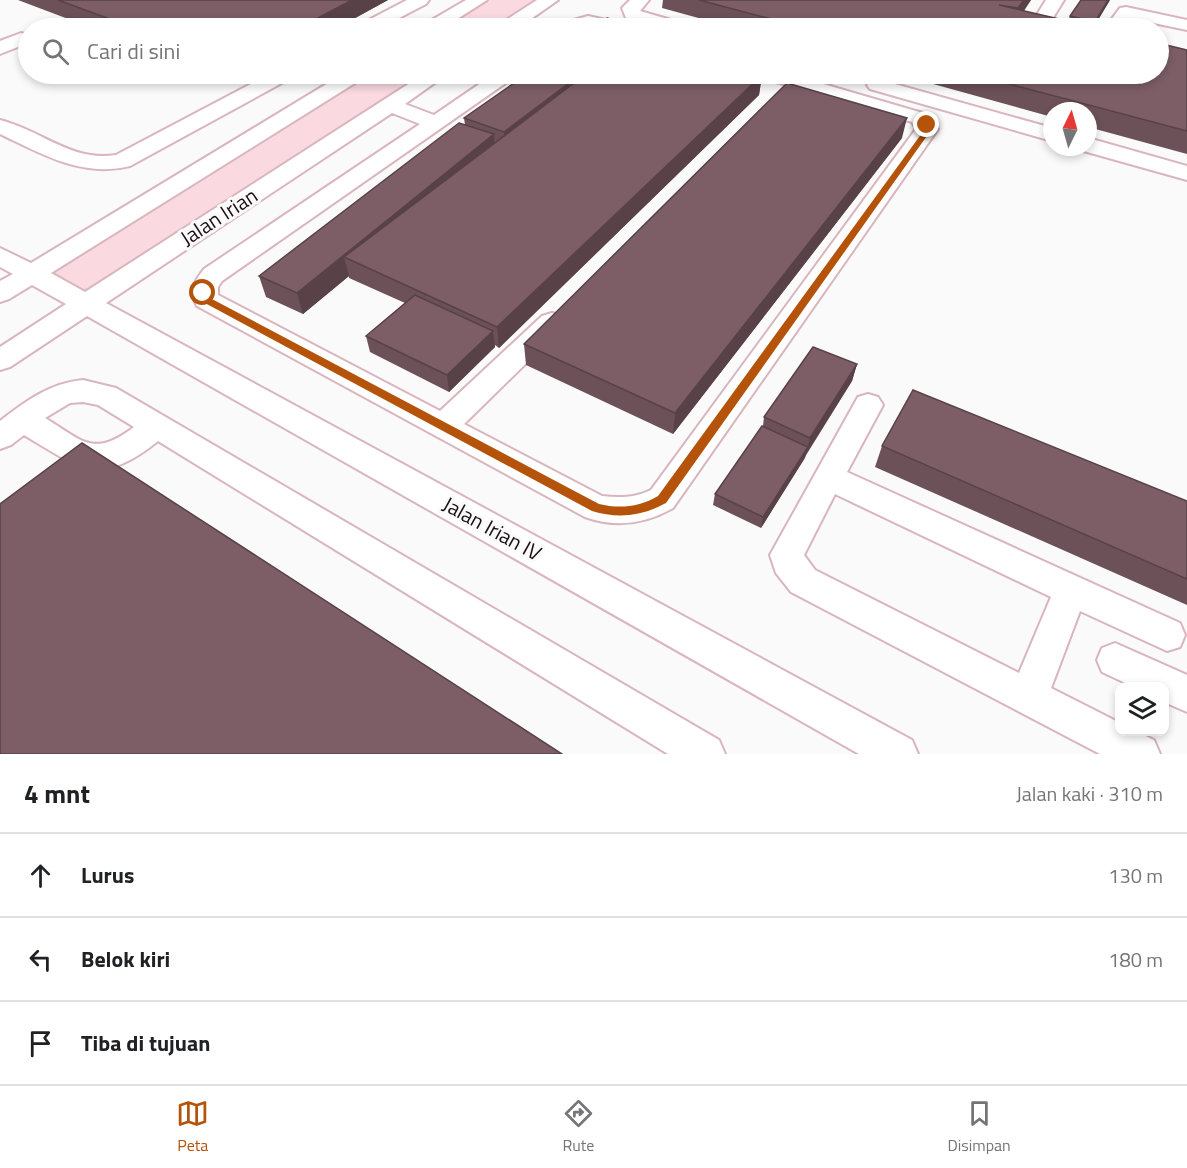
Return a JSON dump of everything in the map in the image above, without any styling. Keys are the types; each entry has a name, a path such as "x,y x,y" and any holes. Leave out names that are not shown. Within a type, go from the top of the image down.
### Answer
{"street":[{"path":"386,18 420,0"},
{"path":"448,18 478,0"},
{"path":"521,18 549,0"},
{"path":"640,0 631,8 632,14 645,18"},
{"path":"1044,18 1055,0"},
{"path":"1122,18 1126,12 1155,18"},
{"path":"0,48 18,40"},
{"path":"0,126 78,162 96,165 111,164 122,161 265,84"},
{"path":"0,293 340,84"},
{"name":"Jalan Irian","path":"0,360 422,84"},
{"path":"492,84 220,269 208,281 203,293 206,300 596,508 612,511 637,510 662,500 927,129 927,125 920,118 782,84"},
{"path":"872,84 1043,132"},
{"path":"390,105 436,123"},
{"path":"1097,148 1187,173"},
{"name":"Jalan Irian IV","path":"0,256 898,754"},
{"path":"443,426 572,303"},
{"path":"12,429 58,397 83,391 106,396 705,754"},
{"path":"868,405 787,555 788,564 797,577 816,589 1140,754"},
{"path":"12,429 94,458 127,450 156,426"},
{"path":"828,477 1167,634"},
{"path":"1028,698 1071,590"},
{"path":"1114,660 1187,694"}],"shaded area":[{"path":"481,0 549,0 521,18 451,18"},
{"path":"344,84 422,84 85,305 32,273"}],"building":[{"path":"58,0 352,0 318,18 107,18"},
{"path":"699,0 1024,0 1018,8 999,5 1055,18 767,18"},
{"path":"1081,0 1108,0 1097,18 1070,16"},
{"path":"1169,46 1187,50 1187,131 1097,107 1097,102 1078,102 1010,84 1169,84"},
{"path":"513,84 568,84 504,132 464,118"},
{"path":"573,84 753,84 497,327 344,257"},
{"path":"786,84 907,118 675,413 524,344"},
{"path":"459,123 494,134 297,293 259,276"},
{"path":"415,295 493,331 447,375 366,336"},
{"path":"813,347 857,364 810,438 764,417"},
{"path":"913,390 1187,501 1187,579 882,446"},
{"path":"762,426 808,447 763,517 715,494"},
{"path":"82,443 562,754 0,754 0,504"}],"route":[{"path":"203,293 206,300 596,508 612,511 646,508 662,500 926,133 927,125"}]}
